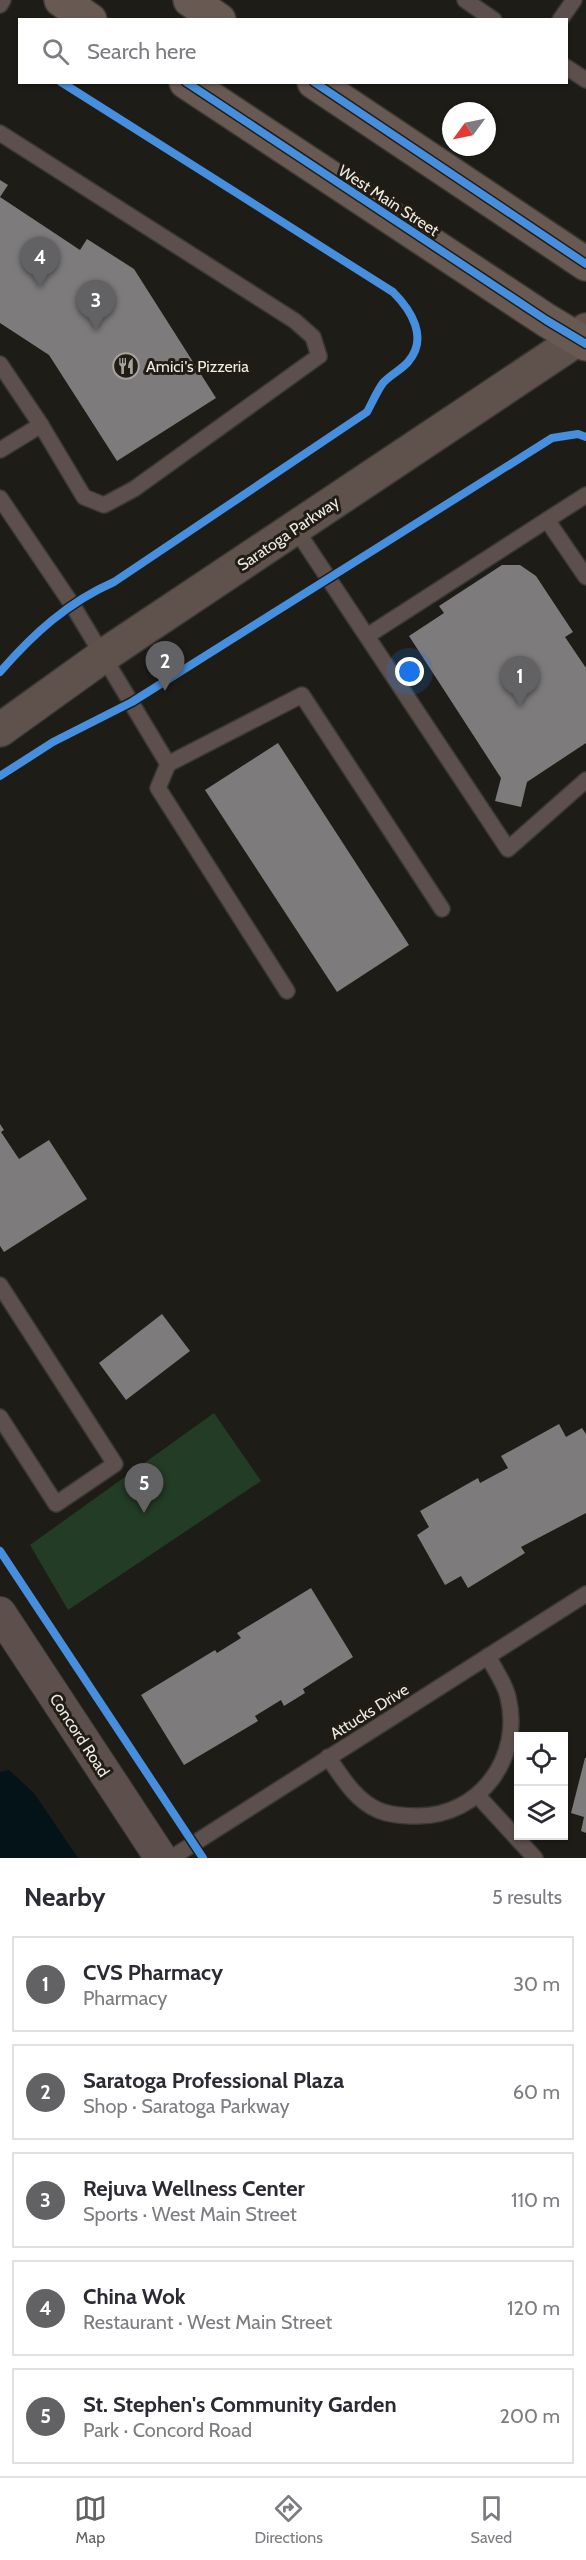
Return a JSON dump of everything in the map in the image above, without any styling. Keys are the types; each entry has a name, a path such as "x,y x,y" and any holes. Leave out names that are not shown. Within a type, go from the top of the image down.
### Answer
{"main road":[{"path":"61,0 87,18"},
{"path":"190,0 216,18"},
{"name":"West Main Street","path":"189,84 583,338"},
{"path":"317,84 586,264"}],"street":[{"name":"Saratoga Parkway","path":"0,730 104,656 583,338"},
{"name":"Concord Road","path":"0,1613 161,1858"}],"lane":[{"path":"0,5 3,0"},
{"path":"465,0 491,18"},
{"path":"561,18 574,0"},
{"path":"568,68 586,80"},
{"path":"0,133 295,321 313,337 319,356 134,489 104,505 84,496 0,364"},
{"path":"0,450 40,425"},
{"path":"367,636 586,495"},
{"path":"0,498 104,656 168,764"},
{"path":"547,520 586,577"},
{"path":"295,528 508,849 586,780"},
{"path":"287,991 158,788 168,764 302,695 442,909"},
{"path":"0,1286 115,1464 56,1504 0,1417"},
{"name":"Attucks Drive","path":"171,1858 586,1594"},
{"path":"328,1758 348,1787 363,1801 379,1811 408,1816 431,1816 455,1810 478,1796 500,1770 511,1736 508,1696 488,1656"},
{"path":"478,1796 535,1858"}],"green space":[{"path":"214,1413 261,1481 68,1610 30,1545"}],"shaded area":[{"path":"9,1770 34,1793 78,1858 0,1858 0,1772"}],"building":[{"path":"0,180 8,185 0,197"},
{"path":"0,197 80,250 87,239 134,269 216,398 117,461 49,355 0,323"},
{"path":"502,565 520,565 536,576 573,632 565,637 586,668 586,743 527,782 521,807 495,801 501,778 409,636 444,613 439,606"},
{"path":"278,743 409,945 337,992 205,790"},
{"path":"0,1124 4,1130 1,1132 19,1159 49,1140 87,1199 4,1252 0,1246"},
{"path":"162,1314 190,1351 126,1400 99,1363"},
{"path":"559,1424 566,1437 582,1428 586,1434 586,1513 521,1547 525,1553 468,1588 461,1576 445,1585 417,1535 429,1527 420,1511 478,1478 480,1483 508,1468 501,1456"},
{"path":"311,1588 353,1657 303,1689 305,1693 284,1706 281,1700 255,1716 258,1721 184,1765 141,1695 215,1650 217,1653 241,1638 237,1633"},
{"path":"585,1758 586,1833 581,1831 584,1817 571,1813"}],"cycle path":[{"path":"0,672 38,632 66,609 114,582 367,412 383,383 408,362 417,343 417,334 411,316 393,292 64,84"},
{"path":"189,84 546,320 586,344"},
{"path":"317,84 586,264"},
{"path":"0,776 53,742 132,702 552,438 578,434 586,437"},
{"path":"0,1551 203,1858"}],"place":[{"name":"China Wok","path":"40,287"},
{"name":"Rejuva Wellness Center","path":"96,330"},
{"name":"Amici's Pizzeria","path":"126,366"},
{"name":"Saratoga Professional Plaza","path":"165,691"},
{"name":"CVS Pharmacy","path":"520,706"},
{"name":"St. Stephen's Community Garden","path":"144,1513"}]}
